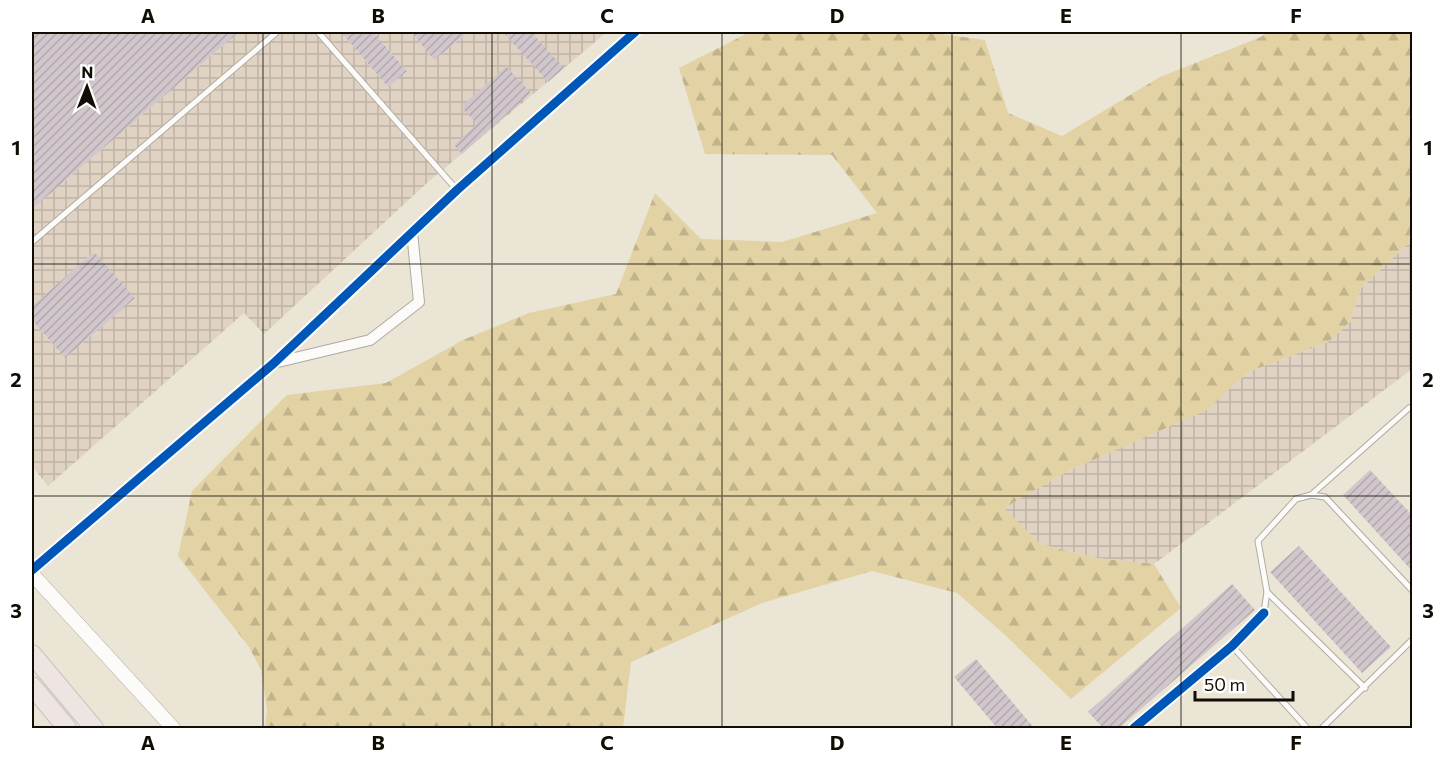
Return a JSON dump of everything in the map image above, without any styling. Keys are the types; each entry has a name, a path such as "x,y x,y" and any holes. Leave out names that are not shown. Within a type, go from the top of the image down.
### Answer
{"highway":[{"path":"32,654 94,729"},
{"path":"32,686 66,729"}],"street":[{"path":"173,729 32,572 274,363 457,190 635,32"},
{"path":"274,363 370,340 419,302 412,232"},
{"path":"1134,729 1232,646 1263,613"}],"lane":[{"path":"32,242 277,32"},
{"path":"318,32 457,190"},
{"path":"1263,613 1268,592 1258,541 1296,500 1311,495 1409,408"},
{"path":"1311,495 1325,497 1413,590"},
{"path":"1268,592 1365,688"},
{"path":"1322,729 1413,640"},
{"path":"1232,646 1307,729"}],"shaded area":[{"path":"239,32 341,32 388,87 407,71 373,32 411,32 434,60 469,32 607,32 428,182 264,334 244,313 48,486 32,466 32,320 65,358 134,298 94,252 32,306 32,209"},
{"path":"1412,240 1412,369 1154,564 1096,558 1040,544 1003,508 1068,471 1206,410 1248,372 1328,342 1350,322 1361,288"}],"green space":[{"path":"750,32 926,32 985,40 1008,113 1062,136 1160,77 1261,37 1268,32 1412,32 1412,240 1361,288 1350,322 1328,342 1248,372 1207,410 1068,471 1004,508 1040,544 1096,558 1154,564 1181,608 1071,699 1004,634 957,593 872,571 762,603 631,662 623,728 265,728 267,710 261,670 249,647 178,556 192,491 287,395 386,383 463,340 529,313 616,294 655,193 701,239 782,242 877,213 832,155 705,154 679,68"}],"building":[{"path":"32,32 239,32 32,209"},
{"path":"341,32 373,32 407,71 388,87"},
{"path":"411,32 469,32 434,60"},
{"path":"503,32 531,32 564,68 548,82"},
{"path":"506,66 531,93 462,154 454,145 477,124 461,107"},
{"path":"94,252 135,298 65,358 32,320 32,306"},
{"path":"1370,470 1413,516 1413,572 1343,495"},
{"path":"1299,546 1391,647 1362,673 1270,572"},
{"path":"1232,584 1255,610 1118,729 1104,729 1088,712"},
{"path":"976,659 1035,729 998,729 954,677"}],"cycle path":[{"path":"32,570 274,363 457,190 635,32"},
{"path":"1134,728 1232,646 1264,613"}]}
